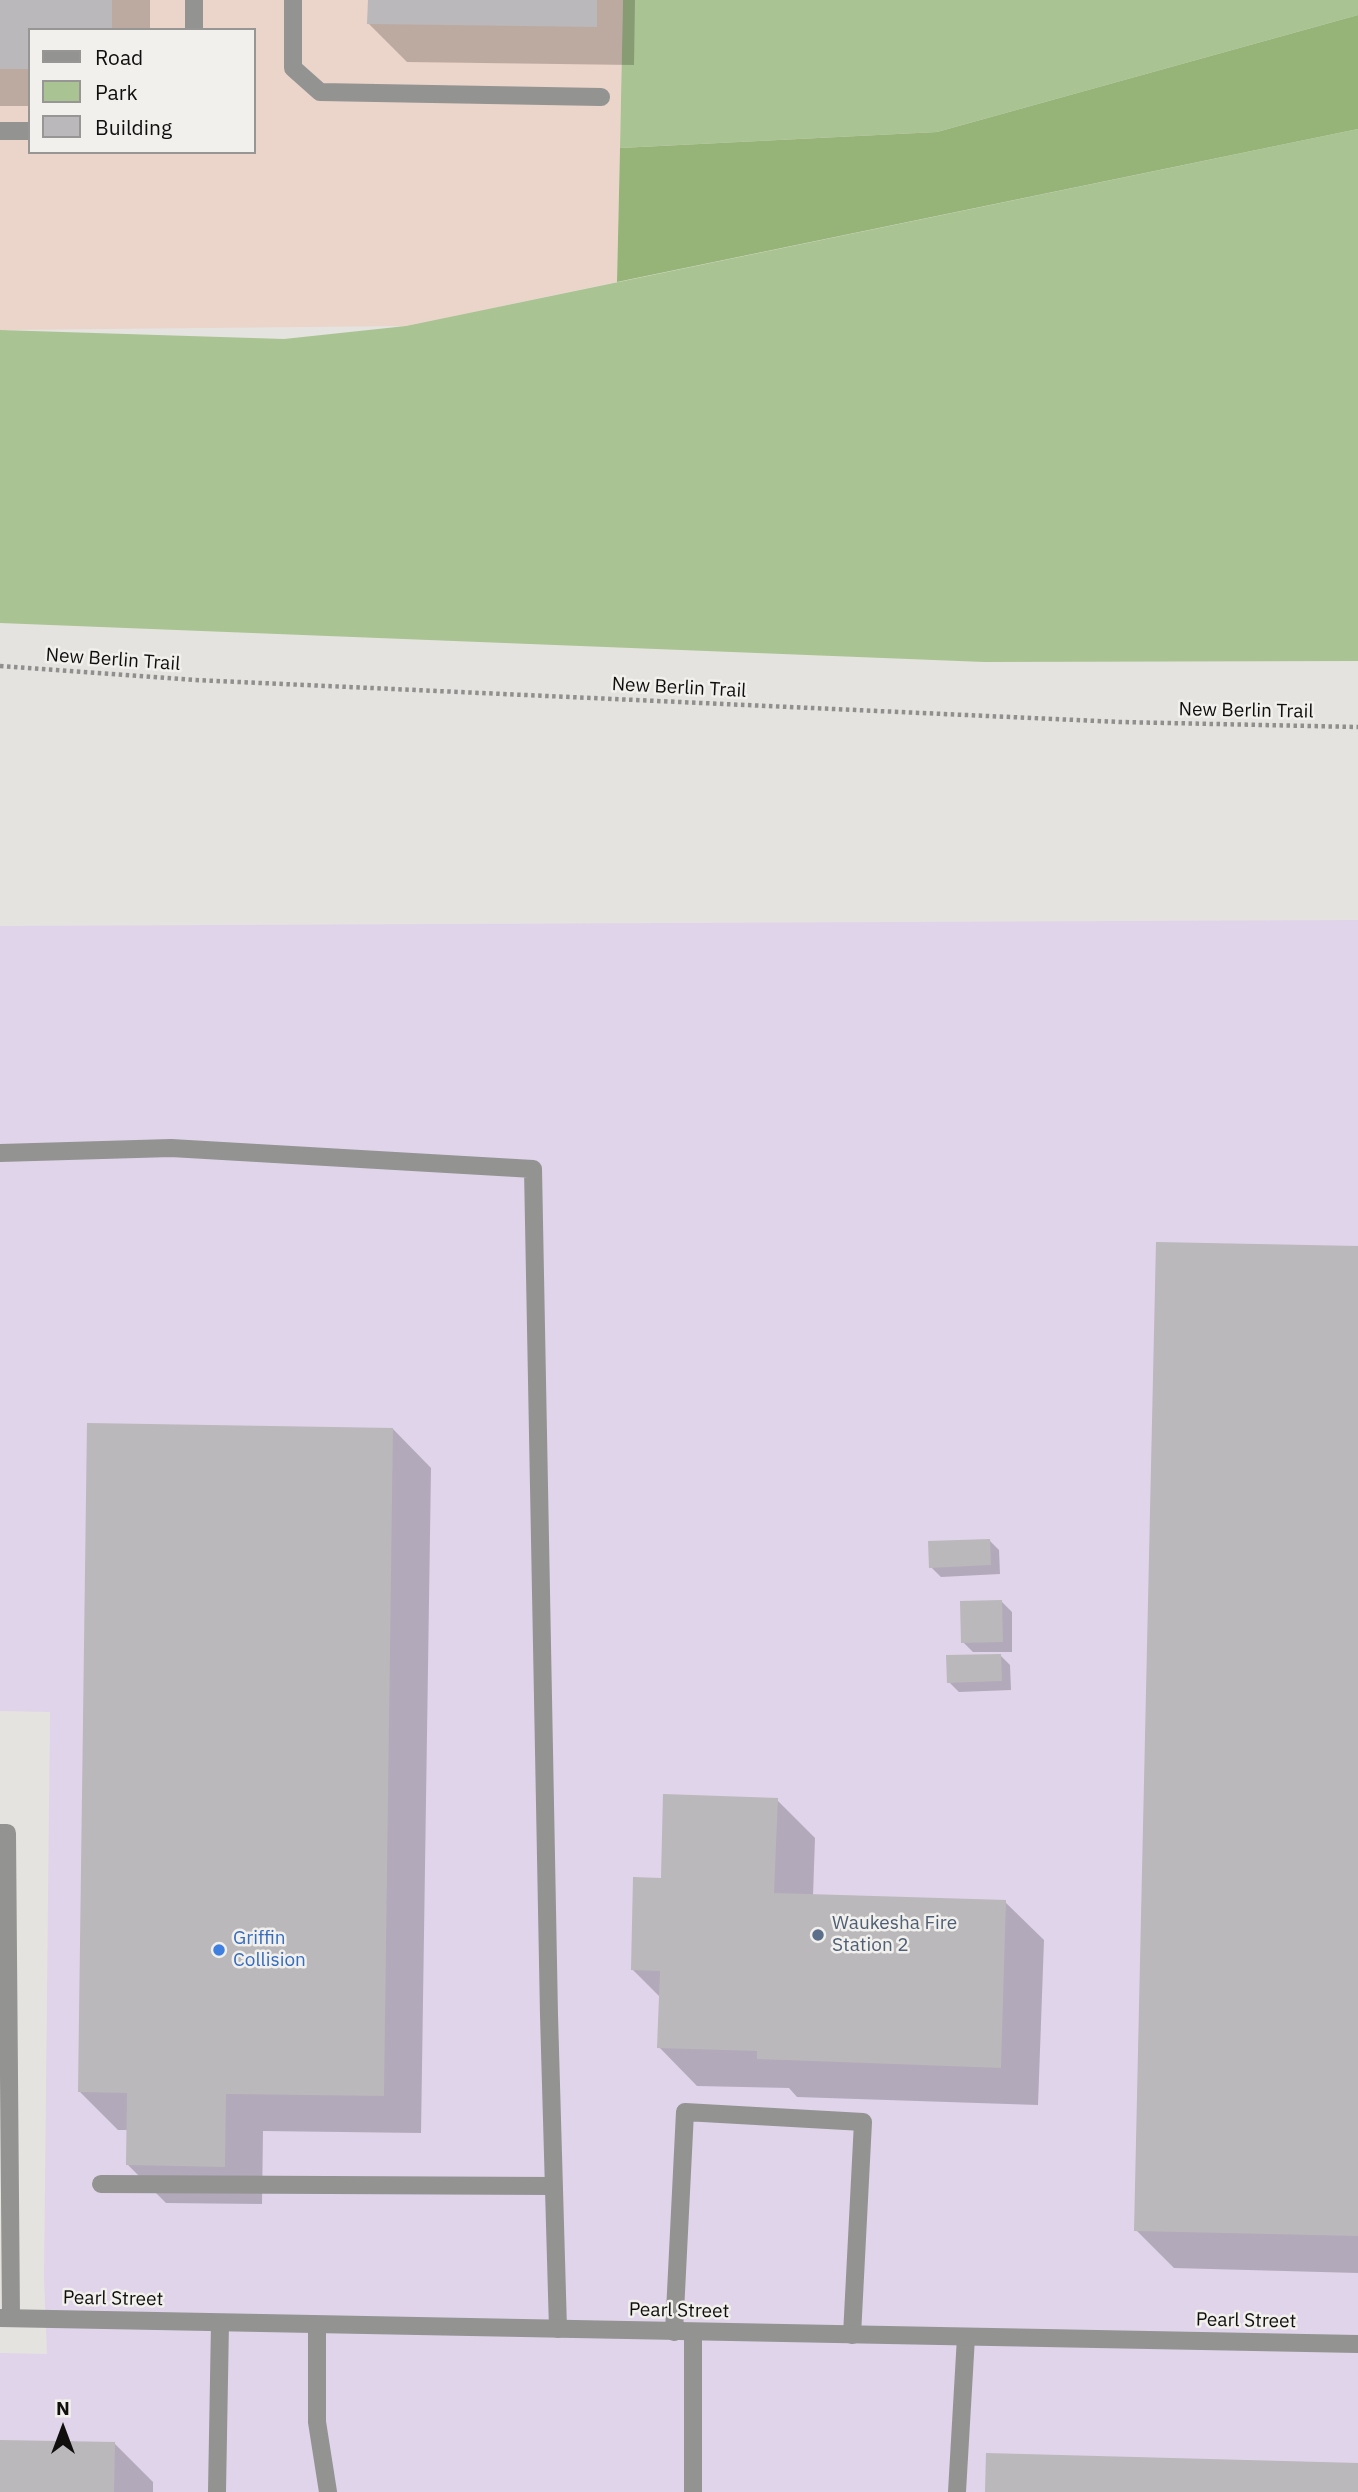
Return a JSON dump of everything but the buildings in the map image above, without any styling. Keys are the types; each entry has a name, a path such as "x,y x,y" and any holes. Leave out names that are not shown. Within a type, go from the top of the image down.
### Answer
{"street":[{"path":"194,0 194,28"},
{"path":"293,0 293,68 320,92 601,97"},
{"path":"0,131 28,131"},
{"path":"0,1153 171,1148 533,1169 558,2329"},
{"path":"0,1833 7,1833 5,2318"},
{"path":"674,2332 685,2112 863,2122 852,2335"},
{"path":"101,2184 554,2186"},
{"name":"Pearl Street","path":"5,2318 1358,2344"},
{"path":"217,2492 220,2323"},
{"path":"317,2325 317,2422 328,2492"},
{"path":"694,2332 694,2492"},
{"path":"957,2492 965,2337"}],"path":[{"name":"New Berlin Trail","path":"0,666 209,681 1121,722 1358,727"}],"shaded area":[{"path":"0,0 623,0 617,282 406,326 0,330"},
{"path":"1358,920 1358,2492 0,2492 0,2353 47,2354 44,2277 50,1712 0,1711 0,926"}],"green space":[{"path":"623,0 1358,0 1358,15 937,132 620,148"},
{"path":"1358,15 1358,129 617,282 620,148 937,132"},
{"path":"1358,129 1358,661 984,662 0,623 0,330 284,339 406,326"}],"place":[{"name":"Waukesha Fire Station 2","path":"818,1935"},
{"name":"Griffin Collision","path":"219,1950"}]}
